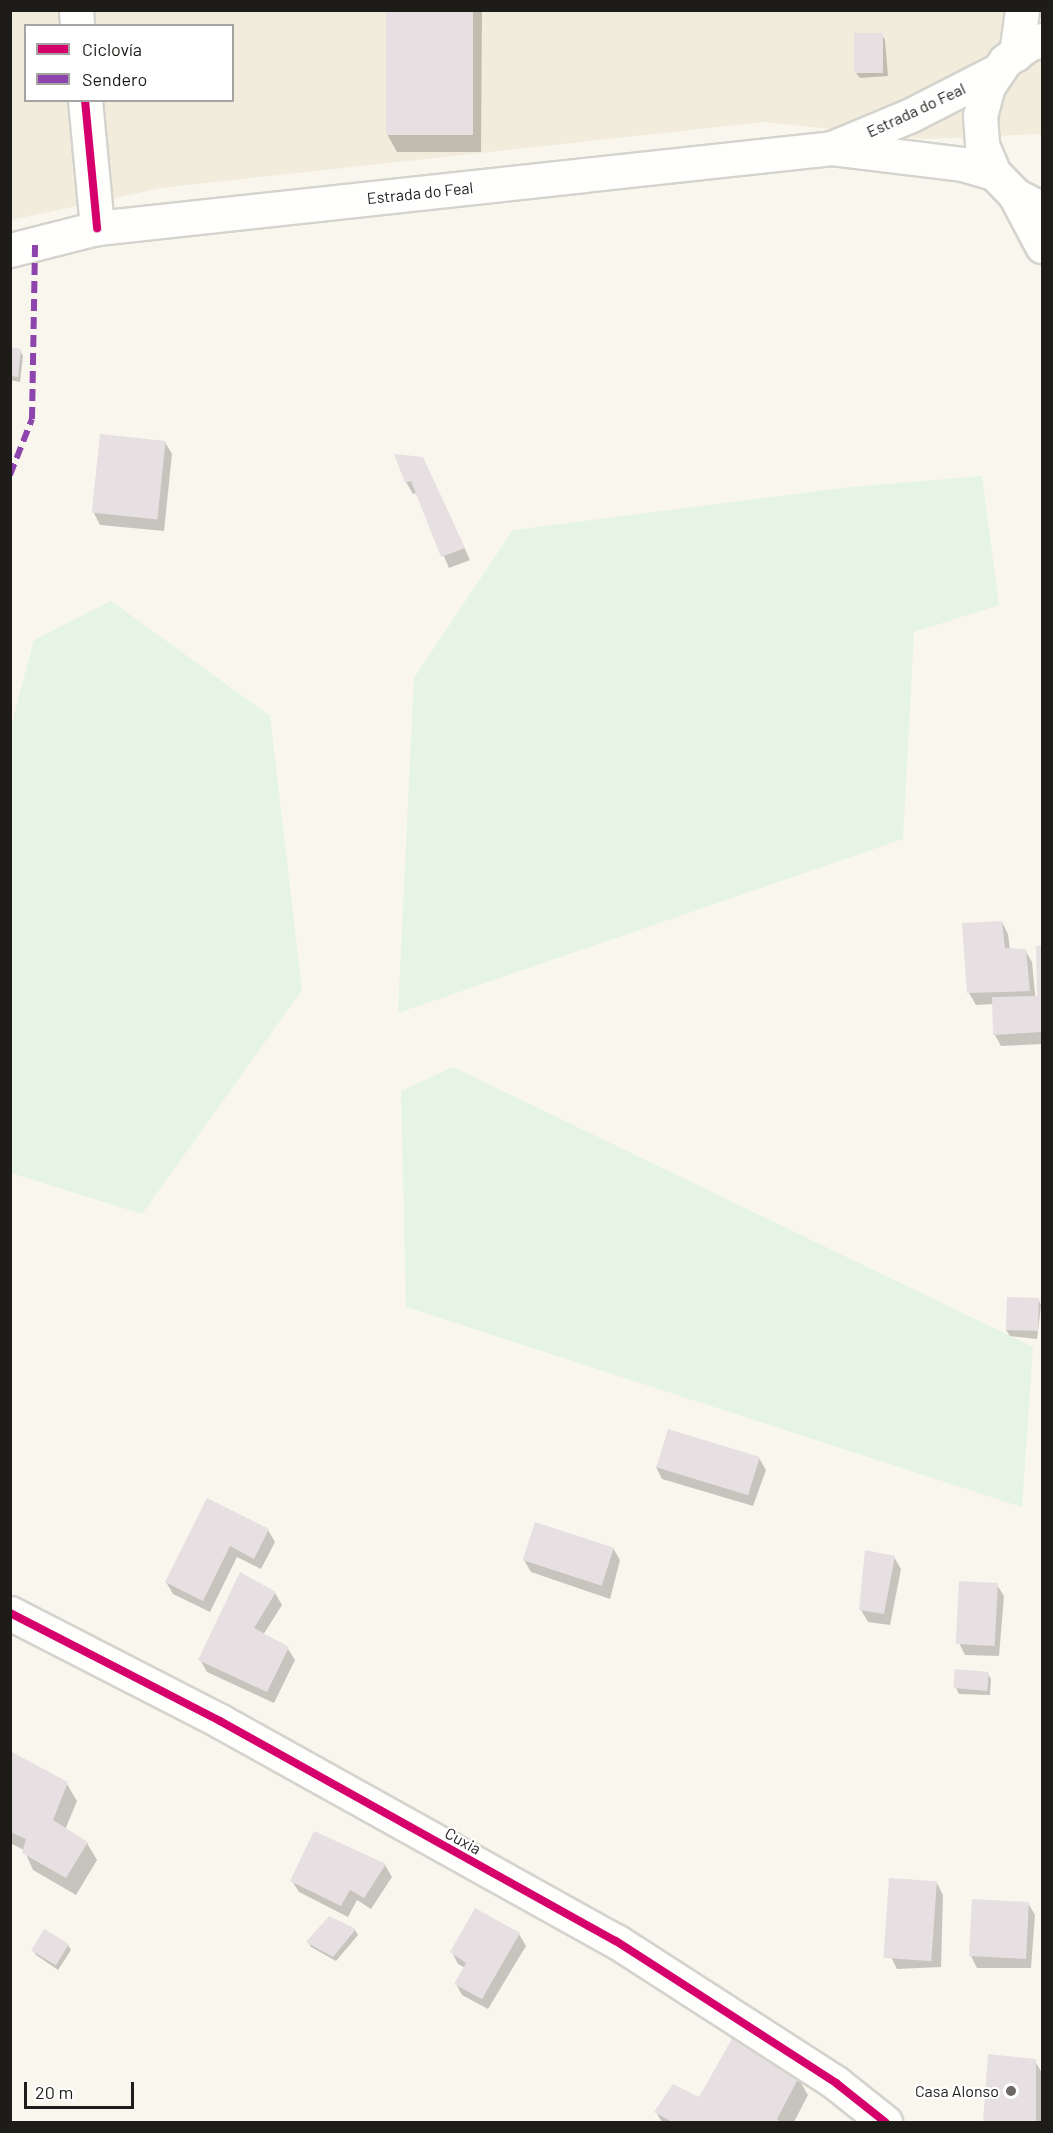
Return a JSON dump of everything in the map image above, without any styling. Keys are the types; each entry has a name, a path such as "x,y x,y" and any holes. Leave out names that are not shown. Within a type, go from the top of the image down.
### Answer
{"main road":[{"path":"1022,10 1019,55 988,86 980,116 982,145 1017,192 1042,246"},
{"name":"Estrada do Feal","path":"832,148 909,116 1019,55"},
{"path":"85,102 97,228"},
{"name":"Estrada do Feal","path":"10,250 97,228 832,148 962,164 1017,192"},
{"name":"Cuxia","path":"10,1613 220,1721 616,1941 836,2083 885,2122"}],"shaded area":[{"path":"10,11 1042,11 1042,134 925,139 765,122 161,188 11,220"}],"green space":[{"path":"982,476 999,605 914,632 903,839 398,1013 414,678 513,530 851,487"},
{"path":"111,601 270,716 302,990 142,1214 11,1173 11,726 34,640"},
{"path":"453,1067 1033,1347 1022,1507 406,1307 401,1091"}],"building":[{"path":"386,10 473,10 473,135 386,135"},
{"path":"854,33 883,33 883,73 854,73"},
{"path":"10,347 21,349 18,377 10,376"},
{"path":"100,434 166,441 157,519 92,513"},
{"path":"394,454 423,457 465,548 441,557 411,481 405,483"},
{"path":"1002,921 1005,948 1026,949 1030,991 967,993 962,923"},
{"path":"1042,945 1042,1032 993,1035 992,997 1037,996 1036,946"},
{"path":"1007,1297 1039,1298 1038,1331 1006,1330"},
{"path":"668,1429 760,1457 748,1495 656,1467"},
{"path":"207,1498 269,1529 254,1559 230,1546 203,1601 165,1582"},
{"path":"535,1522 614,1548 602,1586 523,1560"},
{"path":"865,1550 895,1556 884,1614 859,1610"},
{"path":"240,1572 276,1592 254,1628 289,1647 267,1692 198,1660"},
{"path":"959,1581 998,1583 995,1646 956,1644"},
{"path":"955,1669 989,1672 987,1691 953,1688"},
{"path":"10,1751 68,1782 53,1820 88,1842 66,1878 22,1853 26,1839 10,1832"},
{"path":"314,1831 386,1864 364,1898 350,1890 341,1906 290,1881"},
{"path":"889,1878 937,1881 931,1961 883,1958"},
{"path":"972,1899 1029,1902 1026,1959 969,1956"},
{"path":"475,1908 520,1933 482,1999 454,1984 466,1963 450,1952"},
{"path":"329,1916 356,1929 333,1957 306,1942"},
{"path":"44,1929 69,1944 56,1965 31,1950"},
{"path":"733,2037 799,2077 777,2119 781,2122 672,2122 654,2112 673,2084 699,2097"},
{"name":"Casa Alonso","path":"988,2054 1036,2059 1036,2122 983,2122"}],"marked path":[{"path":"10,475 32,419 35,244"}],"cycle path":[{"path":"85,102 97,228"},
{"path":"10,1613 220,1721 616,1941 836,2083 885,2122"}],"place":[{"name":"Casa Alonso","path":"1011,2091"}]}
